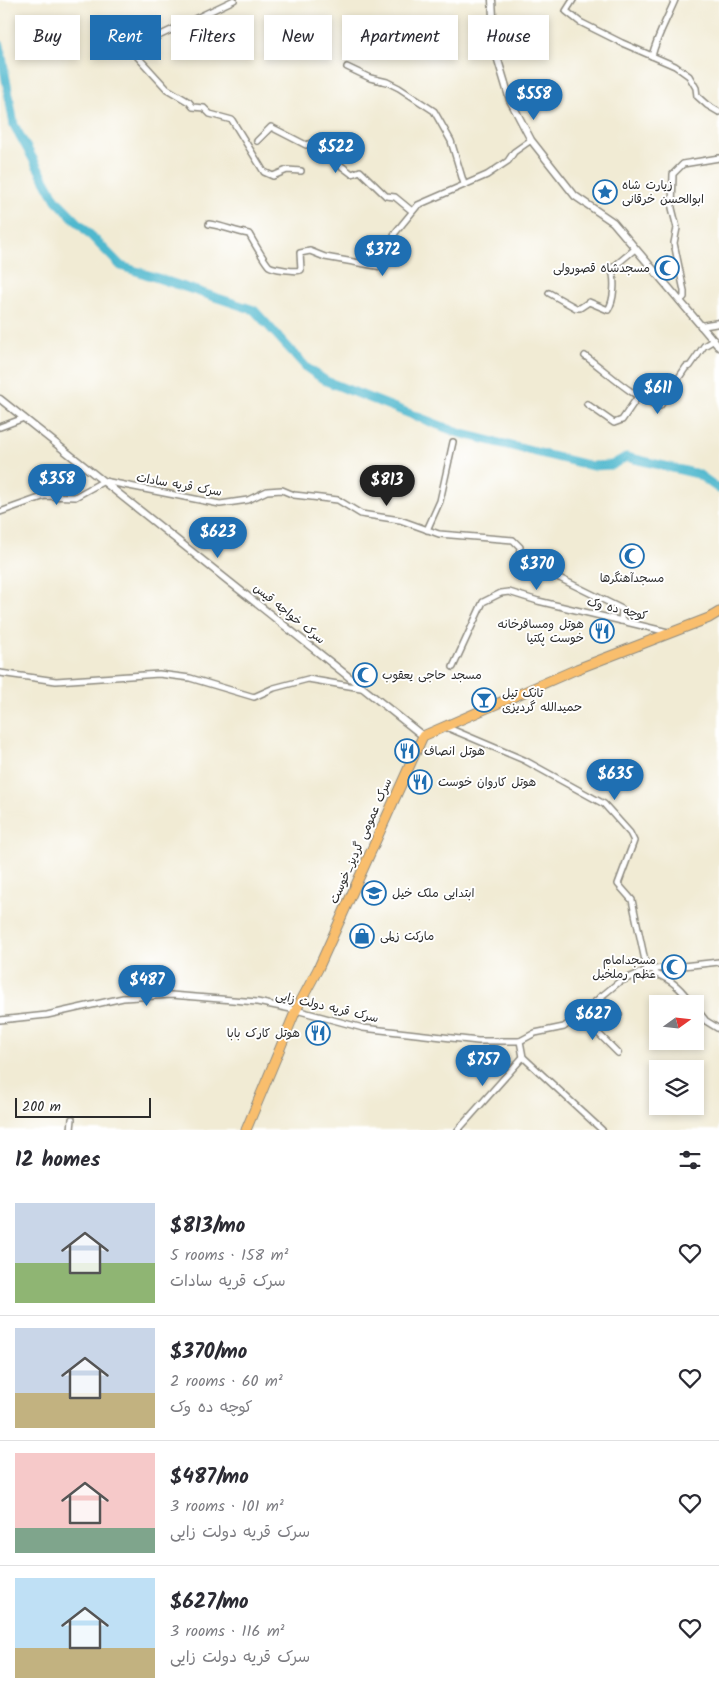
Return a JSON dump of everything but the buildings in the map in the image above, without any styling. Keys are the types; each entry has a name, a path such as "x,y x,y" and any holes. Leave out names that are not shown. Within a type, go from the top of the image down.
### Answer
{"highway":[{"path":"423,736 577,669 709,618 719,612"},
{"path":"709,618 719,617"},
{"name":"سرک عمومی گردیز_خوست","path":"246,1130 296,1010 318,969 423,736"}],"street":[{"path":"234,0 144,43 138,47 134,54 167,89 189,102 193,107 204,108 210,114 232,120 264,172 273,176 287,170 301,171"},
{"path":"492,0 495,50 510,100 532,140 575,196 614,222 719,347"},
{"path":"573,0 566,11 580,22 675,66 689,76 696,88 697,96 706,105 719,112"},
{"path":"652,56 656,42 664,29 666,16 675,0"},
{"path":"347,67 370,78 387,82 399,88 434,111 451,141 464,184"},
{"path":"257,141 270,127 306,145 311,143 352,174 360,171 386,196 395,197 412,211"},
{"path":"210,224 226,226 237,232 249,234 269,266 296,273 302,267 300,253 310,251 325,257 382,267 388,256 395,234 418,205 487,175 508,160 514,152 532,140"},
{"path":"680,301 684,291 674,243 677,228 672,208 673,174 683,164 719,158"},
{"path":"549,293 576,308 580,308 589,302 608,310 614,286 614,275 611,270 635,249"},
{"path":"702,326 719,323"},
{"path":"585,356 605,374 660,406 686,367 690,366 704,346 714,340"},
{"path":"587,404 614,423 622,420 639,395"},
{"name":"سرک خواجه قیس","path":"0,399 423,736"},
{"path":"0,427 24,418"},
{"path":"427,530 440,501 454,442"},
{"path":"0,512 45,496 75,497 104,481"},
{"name":"سرک قریه سادات","path":"104,481 220,504 248,500 267,491 282,490 294,495 338,500 361,514 391,518 439,534 513,540 520,547 519,558 622,609 621,621"},
{"name":"کوچه ده وک","path":"454,667 483,602 495,594 509,592 671,632"},
{"path":"0,673 56,681 159,674 190,678 254,696 274,688 308,679 363,688"},
{"path":"446,727 524,760 604,804 630,833 634,841 618,884 632,900 647,970"},
{"name":"سرک قریه دولت زایی","path":"0,1020 48,1015 123,998 171,995 257,1002 296,1010 363,1028 478,1041 520,1041 535,1032 564,1027 619,982 647,970 719,962"},
{"path":"654,969 656,974 669,978 684,995"},
{"path":"600,997 619,1015"},
{"path":"579,1014 618,1053"},
{"path":"704,1019 719,1029"},
{"path":"520,1041 523,1057 602,1130"},
{"path":"458,1130 523,1057"},
{"path":"71,1130 72,1119"}],"waterway":[{"path":"0,45 14,125 56,200 121,266 254,310 307,368 326,381 459,433 592,466 612,465 626,457 698,474 719,489"}],"place":[{"name":"زیارت شاه ابوالحسن خرقانی","path":"605,192"},
{"name":"مسجدشاه قصورولی","path":"667,268"},
{"name":"مسجدآهنگرها","path":"632,556"},
{"name":"هوتل ومسافرخانه خوست پکتیا","path":"602,631"},
{"name":"مسجد حاجی یعقوب","path":"365,675"},
{"name":"تانک تیل حمیدالله گردیزی","path":"484,700"},
{"name":"هوتل انصاف","path":"407,751"},
{"name":"هوتل کاروان خوست","path":"420,782"},
{"name":"ابتدایی ملک خیل","path":"374,893"},
{"name":"مارکت زلمی","path":"362,936"},
{"name":"مسجدامام عظم رملخیل","path":"674,967"},
{"name":"هوتل کارک بابا","path":"318,1033"}]}
